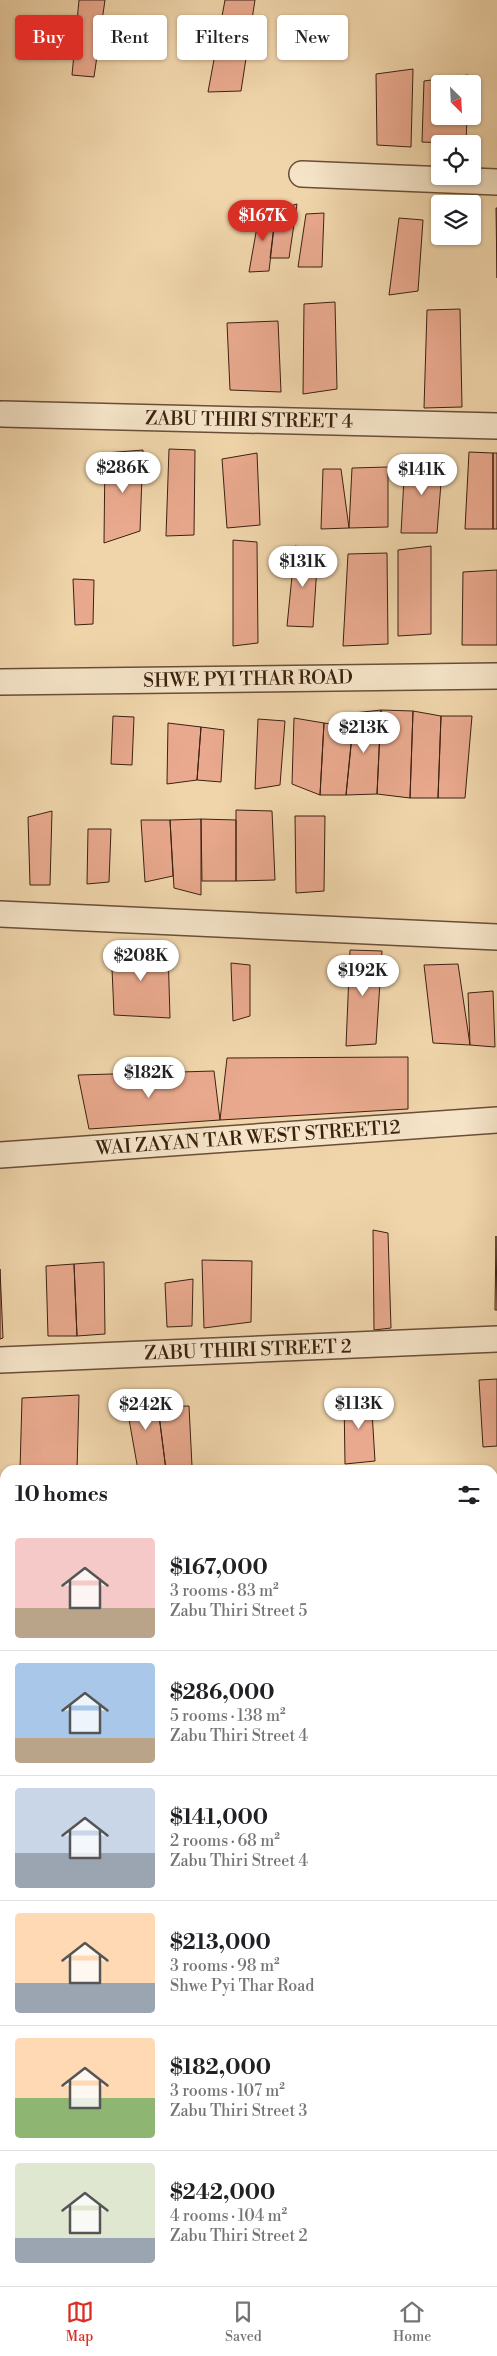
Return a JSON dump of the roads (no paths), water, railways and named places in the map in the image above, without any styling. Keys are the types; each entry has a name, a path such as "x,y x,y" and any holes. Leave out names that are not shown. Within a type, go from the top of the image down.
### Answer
{"street":[{"path":"302,174 497,182"},
{"name":"ZABU THIRI STREET 4","path":"2,414 497,426"},
{"name":"SHWE PYI THAR ROAD","path":"0,682 497,676"},
{"path":"0,914 497,937"},
{"name":"WAI ZAYAN TAR WEST STREET12","path":"0,1155 497,1120"},
{"name":"ZABU THIRI STREET 2","path":"0,1360 497,1340"}]}
